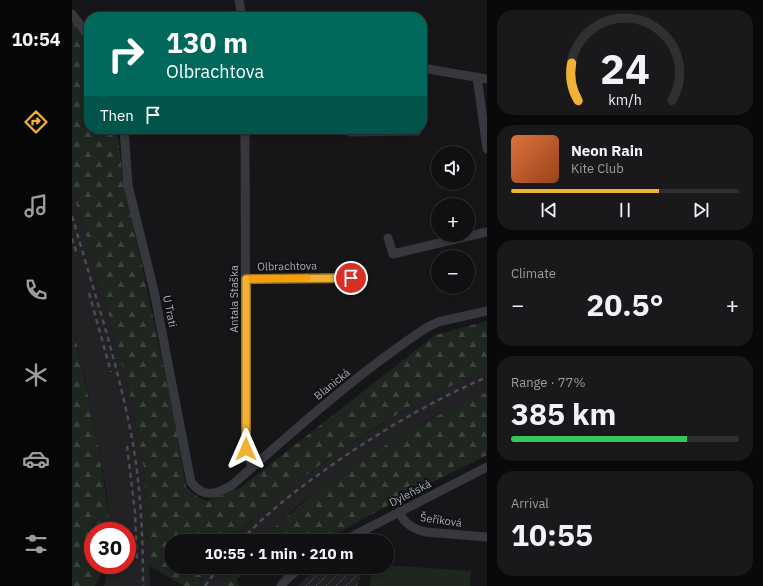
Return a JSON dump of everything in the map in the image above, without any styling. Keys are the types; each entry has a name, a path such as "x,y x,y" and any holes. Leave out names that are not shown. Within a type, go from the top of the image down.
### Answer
{"street":[{"path":"239,0 241,12"},
{"path":"72,14 84,30"},
{"path":"427,69 487,79"},
{"path":"477,77 487,149"},
{"name":"U Trati","path":"124,134 128,185 154,290 191,482 196,488 204,492"},
{"name":"Antala Staška","path":"245,134 246,449 252,467"},
{"path":"388,238 392,254 487,232"},
{"name":"Olbrachtova","path":"246,279 351,278"},
{"name":"Blanická","path":"204,492 212,494 231,486 357,378 422,330 438,322 487,311"},
{"name":"Dyleňská","path":"357,534 487,467"},
{"name":"Šeříková","path":"399,512 403,520 416,530 487,537"},
{"path":"281,586 293,574"}],"shaded area":[{"path":"72,190 98,274 135,413 144,470 150,586 104,586 106,574 136,574 136,522 109,522 106,489 87,388 72,322"},
{"path":"487,370 487,392 429,419 361,461 301,503 267,534 238,534 269,504 306,475 350,444 415,404 458,382"},
{"path":"204,574 231,574 223,586 196,586"},
{"path":"309,574 361,574 358,586 298,586"}],"green space":[{"path":"72,21 84,38 84,134 118,134 123,177 177,429 186,487 199,498 208,501 240,488 435,335 487,321 487,370 425,399 347,446 315,468 277,498 238,534 164,534 164,574 204,574 196,586 184,586 150,566 144,470 135,413 98,274 72,190"},
{"path":"72,322 99,452 109,522 84,522 84,574 101,574 95,586 72,586"},
{"path":"487,392 487,455 396,501 336,534 267,534 311,497 367,457 456,406"},
{"path":"394,566 471,571 470,586 370,586 371,574 394,574"},
{"path":"231,574 242,574 237,579 239,586 223,586"}],"railway":[{"path":"72,216 121,387 133,444 141,515 143,586"},
{"path":"72,238 77,255"},
{"path":"89,293 111,372"},
{"path":"247,534 283,501 317,475 386,429 446,396 487,377"},
{"path":"127,446 135,512 137,562"},
{"path":"205,586 214,574"}],"slow traffic":[{"path":"252,279 307,278"}],"route":[{"path":"246,449 246,279 351,278"}]}
